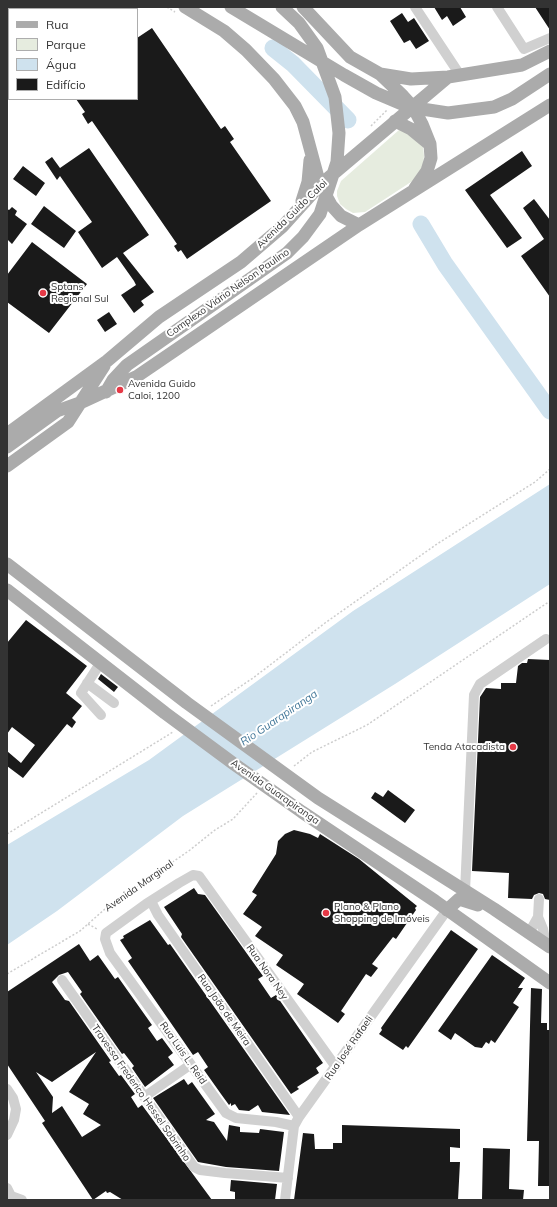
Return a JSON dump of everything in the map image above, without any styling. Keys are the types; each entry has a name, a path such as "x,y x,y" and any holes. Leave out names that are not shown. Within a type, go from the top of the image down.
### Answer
{"main road":[{"path":"231,7 376,93 409,107 448,113 494,106 512,99 550,74"},
{"name":"Complexo Viário Nelson Paulino","path":"106,392 113,380 127,365 286,253 303,237 320,214 337,162 340,133 335,97 317,48 299,23 282,7"},
{"path":"303,7 350,57 380,74 413,107 430,144 431,158 430,166 410,194"},
{"path":"182,10 224,31 246,50 274,79 295,106 303,122 309,138 320,185 331,205 341,216 359,225"},
{"path":"380,74 411,79 454,76 522,65 550,51"},
{"name":"Avenida Guido Caloi","path":"7,434 107,361 159,317 241,262 283,226 320,185 395,121 454,76"},
{"path":"7,447 57,411 106,392 136,377 359,225 550,106"},
{"path":"395,121 414,131 430,144"},
{"path":"300,206 308,182 310,170 309,138"},
{"path":"7,466 68,422 107,361"},
{"name":"Avenida Guarapiranga","path":"7,564 187,703 318,798 494,909 548,946"},
{"name":"Avenida Guarapiranga","path":"7,590 165,713 302,812 447,910 550,983"},
{"path":"447,910 459,899 494,909"}],"street":[{"path":"415,7 454,76"},
{"path":"497,7 524,48 522,65"},
{"path":"524,48 550,38"},
{"path":"465,891 474,695 480,684 546,639"},
{"path":"101,662 81,693 101,715"},
{"path":"87,683 114,703"},
{"name":"Rua Nora Ney","path":"151,901 193,875 199,876 336,1067"},
{"path":"529,933 538,917 539,899"},
{"name":"Rua Luis L. Reid","path":"151,901 106,934 106,946 110,953 228,1115 236,1118 276,1122 297,1121"},
{"name":"Rua João de Meira","path":"151,901 297,1121"},
{"name":"Rua José Rafaeli","path":"285,1200 297,1121 447,910"},
{"path":"538,917 544,928 548,946"},
{"name":"Travessa Frederico Hessel Sobrinho","path":"62,980 195,1168 225,1173 288,1178"},
{"path":"144,1096 190,1064"},
{"path":"7,1088 13,1098 16,1109 14,1120 7,1135"},
{"path":"8,1194 22,1200"}],"path":[{"path":"167,7 182,10"},
{"path":"208,708 253,678 324,623 437,544 535,482 550,469"},
{"path":"288,770 312,752 367,725 550,601"},
{"path":"7,834 176,730"},
{"name":"Avenida Marginal","path":"7,974 80,931 105,909 190,850 215,830 233,819 259,792"}],"green space":[{"path":"399,130 405,131 423,146 423,166 414,180 365,212 353,213 346,209 340,204 337,196 337,191 341,181"}],"water":[{"name":"Rio Guarapiranga","path":"550,484 550,584 395,684 183,816 57,911 7,945 7,845 149,760 353,611"}],"building":[{"path":"434,7 460,7 466,17 453,26 447,16 442,20"},
{"path":"535,7 550,7 550,30"},
{"path":"402,13 408,22 414,18 429,41 416,49 410,40 404,43 390,21"},
{"path":"152,28 221,129 225,126 234,139 230,142 271,201 187,259 181,250 178,252 174,246 177,244 92,121 88,124 82,114 85,112 77,100 138,100 138,37"},
{"path":"89,148 149,235 123,253 154,292 141,301 144,305 134,313 121,295 136,285 134,281 117,257 102,268 78,232 92,222 60,176 57,180 45,162 52,157 60,168"},
{"path":"522,151 532,166 490,195 522,238 507,248 465,190"},
{"path":"23,166 45,183 36,196 13,179"},
{"path":"534,199 550,220 550,297 521,256 544,239 523,208"},
{"path":"44,206 76,231 64,248 31,224"},
{"path":"12,207 17,211 15,215 27,224 12,244 7,239 7,209 9,210"},
{"name":"Sptans Regional Sul","path":"32,242 87,284 49,333 7,302 7,275"},
{"path":"109,312 117,324 105,332 97,320"},
{"path":"26,620 87,666 66,693 82,706 72,718 76,722 72,728 67,724 23,778 7,766 7,751 21,763 35,745 12,727 7,734 7,643"},
{"name":"Tenda Atacadista","path":"528,659 550,660 550,900 545,899 543,894 539,893 534,895 532,899 508,898 509,873 472,871 480,697 486,688 501,689 501,683 516,683 518,666 522,663 527,663"},
{"path":"101,674 118,687 114,692 98,679"},
{"path":"388,790 415,810 405,823 371,798 375,792 383,797"},
{"path":"294,830 310,834 318,838 320,834 359,859 417,906 415,908 416,910 396,939 393,937 372,964 378,968 371,977 366,974 341,1011 345,1014 338,1023 297,994 304,984 276,965 283,955 255,936 262,927 243,914 257,895 252,892 276,854 278,841 285,834"},
{"path":"194,888 198,894 205,895 263,976 258,979 271,998 276,995 323,1063 316,1068 319,1073 297,1087 299,1089 291,1094 181,937 182,934 164,907"},
{"path":"150,920 168,945 170,944 290,1115 262,1112 258,1105 249,1111 239,1110 235,1104 231,1106 231,1103 229,1105 204,1070 208,1067 198,1052 193,1055 128,961 132,958 120,940 124,938 123,936"},
{"path":"451,930 478,949 408,1048 406,1046 403,1050 379,1034 382,1030 381,1028"},
{"path":"79,944 90,961 98,955 115,979 118,977 152,1025 148,1028 157,1041 162,1038 173,1053 168,1057 174,1065 145,1087 132,1068 134,1066 124,1053 122,1054 80,994 82,992 68,972 59,975 52,982 65,1000 69,1001 111,1061 109,1062 135,1094 131,1097 138,1108 142,1105 212,1200 123,1200 110,1192 107,1193 106,1191 93,1200 42,1123 45,1121 7,1064 7,992","holes":["96,1052 69,1092 89,1104 83,1114 101,1125 82,1137 62,1106 52,1113 53,1097 36,1072 52,1082"]},
{"path":"492,955 525,978 518,988 523,988 513,1003 519,1007 495,1043 491,1040 489,1044 486,1042 482,1048 475,1047 455,1033 451,1040 438,1031"},
{"path":"531,988 542,989 541,1023 547,1023 547,1030 550,1030 550,1186 538,1186 539,1141 527,1141"},
{"path":"184,1079 188,1085 192,1082 215,1114 206,1120 214,1122 227,1141 229,1125 240,1127 240,1132 259,1133 260,1129 284,1132 279,1171 226,1167 198,1162 153,1098"},
{"path":"342,1125 460,1129 460,1148 450,1147 450,1162 460,1162 458,1200 294,1200 303,1133 314,1134 315,1149 333,1149 333,1143 342,1143"},
{"path":"483,1148 510,1149 509,1189 524,1190 523,1200 482,1200"},
{"path":"231,1180 277,1184 275,1200 235,1199 235,1192 230,1191"}],"waterway":[{"path":"273,48 293,64 348,120"},
{"path":"421,224 445,264 550,411"}],"place":[{"name":"Sptans Regional Sul","path":"43,293"},
{"name":"Avenida Guido Caloi, 1200","path":"120,390"},
{"name":"Tenda Atacadista","path":"513,747"},
{"name":"Plano & Plano Shopping de Imóveis","path":"326,913"}]}
